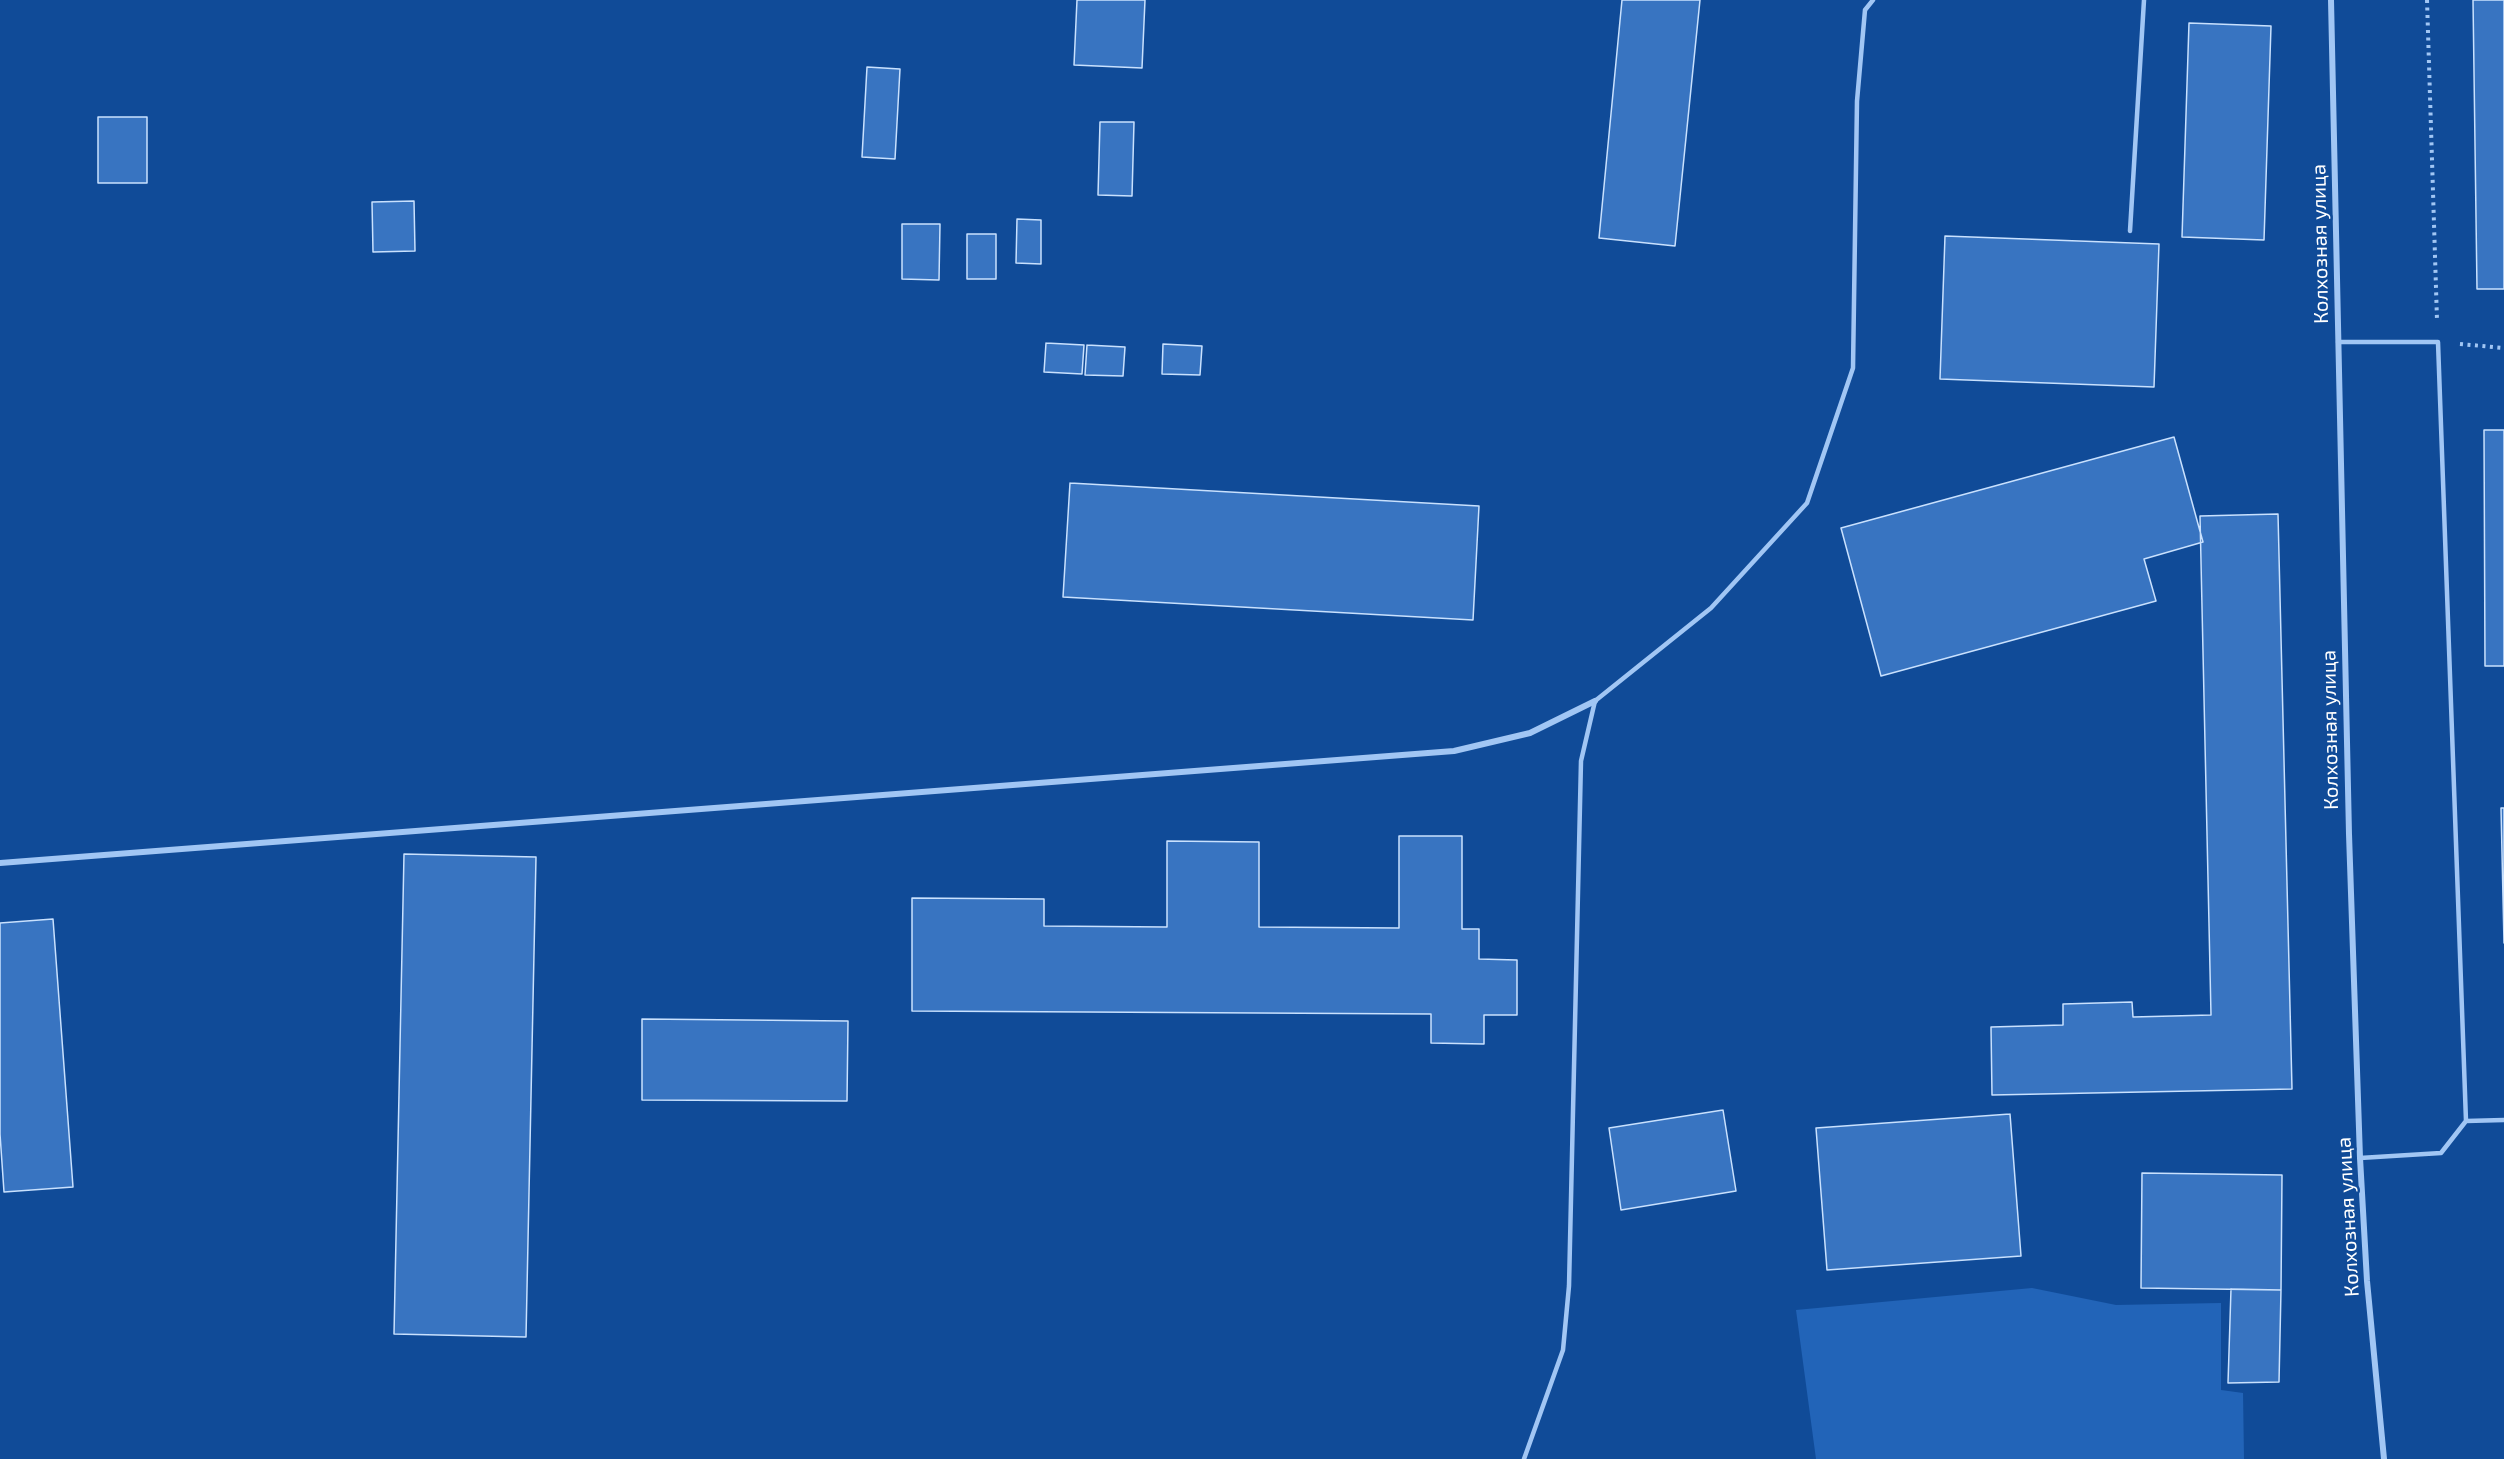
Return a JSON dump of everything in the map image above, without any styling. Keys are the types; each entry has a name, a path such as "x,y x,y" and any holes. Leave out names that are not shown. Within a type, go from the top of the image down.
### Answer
{"street":[{"name":"Колхозная улица","path":"2331,0 2349,834 2360,1158 2367,1281 2384,1459"},
{"path":"0,863 1454,751 1530,733 1595,701"}],"lane":[{"path":"1524,1459 1563,1350 1569,1286 1581,761 1595,701 1711,608 1807,503 1852,368 1857,101 1865,10 1873,0"},
{"path":"2130,231 2144,0"},
{"path":"2338,342 2438,342 2466,1121 2441,1153 2360,1158"},
{"path":"2466,1121 2504,1120"}],"path":[{"path":"2427,0 2438,342 2504,348"}],"shaded area":[{"path":"2032,1288 2116,1305 2221,1303 2221,1390 2243,1393 2244,1459 1816,1459 1796,1310"}],"building":[{"path":"1077,0 1145,0 1142,68 1074,65"},
{"path":"1622,0 1700,0 1675,246 1599,238"},
{"path":"2473,0 2504,0 2504,289 2477,289"},
{"path":"2189,23 2271,26 2264,240 2182,237"},
{"path":"867,67 900,69 895,159 862,157"},
{"path":"98,117 147,117 147,183 98,183"},
{"path":"1100,122 1134,122 1132,196 1098,195"},
{"path":"414,201 415,251 373,252 372,202"},
{"path":"1017,219 1041,220 1041,264 1016,263"},
{"path":"902,224 940,224 939,280 902,279"},
{"path":"967,234 996,234 996,279 967,279"},
{"path":"1945,236 2159,244 2154,387 1940,379"},
{"path":"1046,343 1084,345 1082,374 1044,372"},
{"path":"1163,344 1202,346 1200,375 1162,374"},
{"path":"1087,345 1125,347 1123,376 1085,375"},
{"path":"2484,430 2504,430 2504,666 2485,666"},
{"path":"2174,437 2203,542 2144,559 2156,601 1881,676 1841,528"},
{"path":"1070,483 1479,506 1473,620 1063,597"},
{"path":"2278,514 2292,1089 1992,1095 1991,1027 2063,1025 2063,1004 2132,1002 2133,1017 2211,1015 2200,516"},
{"path":"2501,808 2504,808 2504,943"},
{"path":"1399,836 1462,836 1462,929 1479,929 1479,959 1517,960 1517,1015 1484,1015 1484,1044 1431,1043 1431,1014 912,1011 912,898 1044,899 1044,926 1167,927 1167,841 1259,842 1259,927 1399,928"},
{"path":"404,854 536,857 526,1337 394,1334"},
{"path":"53,919 73,1187 4,1192 0,1134 0,923"},
{"path":"642,1019 848,1021 847,1101 642,1100"},
{"path":"1723,1110 1736,1191 1621,1210 1609,1128"},
{"path":"2010,1114 2021,1256 1827,1270 1816,1128"},
{"path":"2142,1173 2282,1175 2281,1290 2141,1288"},
{"path":"2231,1289 2281,1290 2279,1382 2228,1383"}]}
